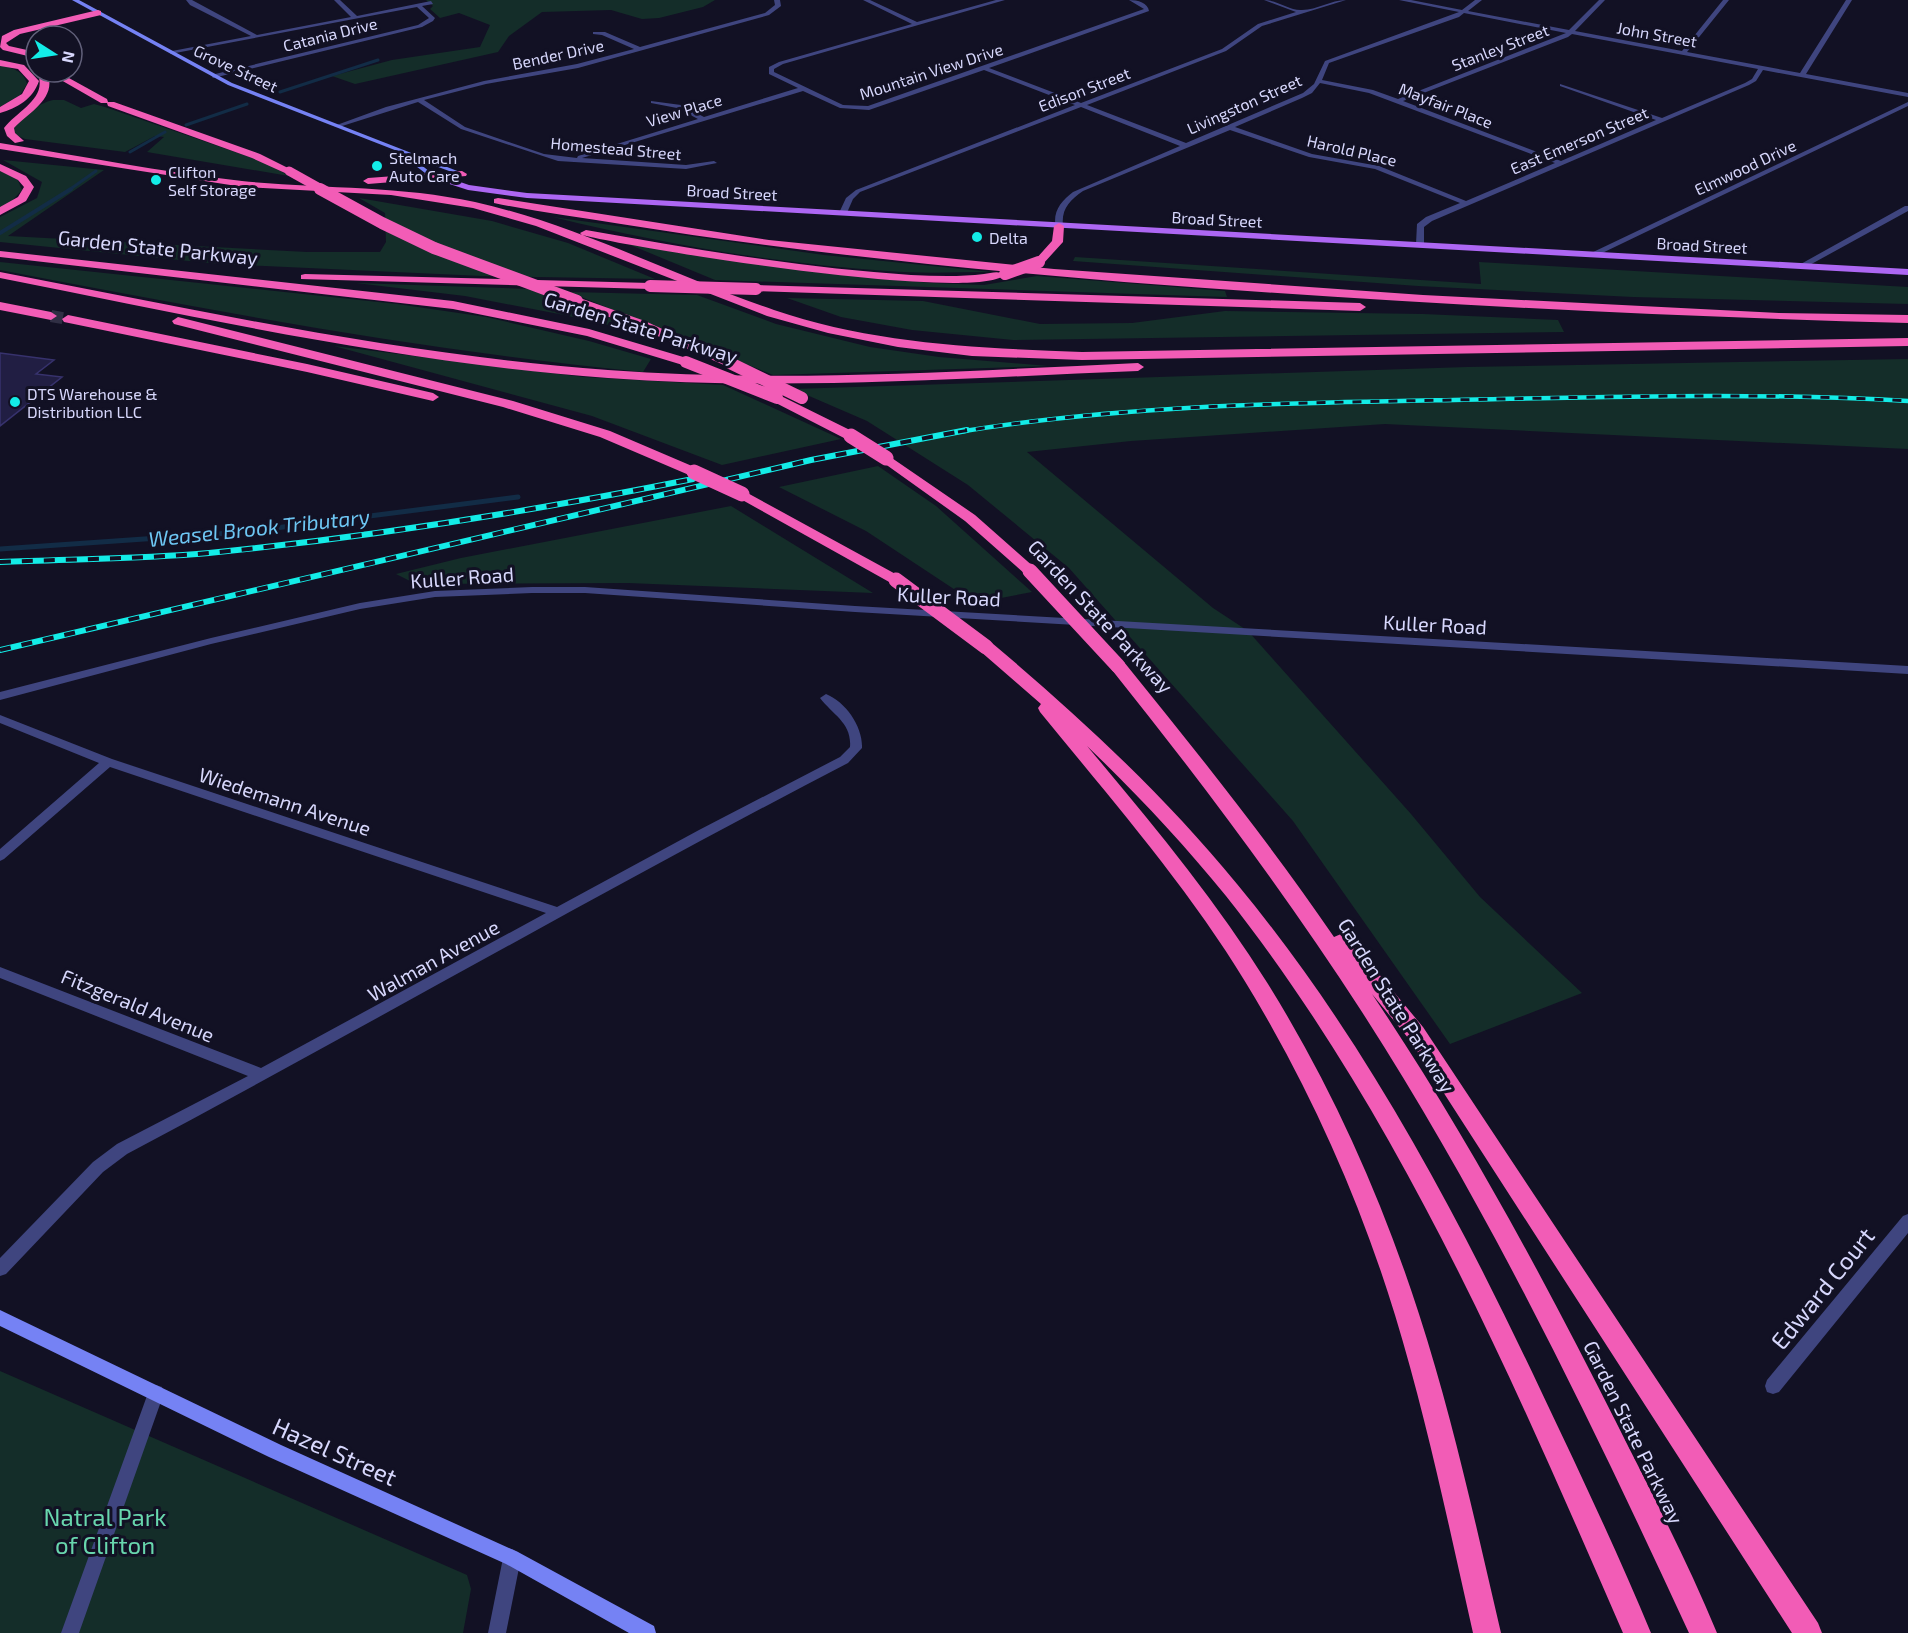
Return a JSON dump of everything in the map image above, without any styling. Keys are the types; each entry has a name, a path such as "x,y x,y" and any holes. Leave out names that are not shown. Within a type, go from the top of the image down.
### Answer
{"highway":[{"path":"51,24 98,13"},
{"path":"24,30 17,32 1,43 6,48 24,52"},
{"path":"0,56 24,61"},
{"path":"0,63 21,67 34,81 32,89 25,96 0,110"},
{"path":"19,141 10,135 9,128 42,96 45,84"},
{"path":"76,84 107,103 256,156 289,171 382,223 416,239 476,264 641,324 728,362 802,398 851,436"},
{"path":"0,138 261,180 374,184 432,190 722,237 937,262 1401,298 1792,316"},
{"path":"0,146 265,187 366,190 474,205 540,224 771,314 864,337 963,351 1082,356 1908,342"},
{"path":"0,157 135,167"},
{"path":"0,167 22,178 29,187 22,199 0,212"},
{"path":"333,182 462,174"},
{"path":"540,224 714,255 837,271 933,280 967,279 1005,274 1039,262 1057,242 1059,226"},
{"name":"Garden State Parkway","path":"0,254 404,298 492,312 589,333 686,362 777,398 851,436 970,518 1030,571 1118,666 1188,749 1260,844 1381,1021 1479,1187 1562,1339 1604,1422 1703,1633"},
{"path":"172,273 1908,319"},
{"path":"0,275 339,340 555,370 667,378 753,380 862,377 1658,346"},
{"path":"0,283 330,358 508,404 605,434 694,471 742,494 896,579 1014,670 1080,727 1172,821 1240,902 1326,1022 1395,1135 1465,1264 1549,1437 1637,1633"},
{"path":"0,306 51,316"},
{"path":"68,319 307,368 605,434"},
{"path":"1014,670 1196,892 1262,991 1335,1130 1378,1233 1407,1314 1436,1418 1487,1633"},
{"path":"1260,844 1416,1033 1808,1633"}],"main road":[{"name":"Broad Street","path":"462,174 524,194"},
{"name":"Broad Street","path":"431,175 469,187 524,194 1059,226 1908,272"}],"street":[{"name":"Grove Street","path":"75,0 213,76 462,174"},
{"path":"189,0 192,4 255,36"},
{"path":"337,0 354,16"},
{"name":"Bender Drive","path":"337,126 486,82 578,66 767,14 777,6 777,0"},
{"path":"866,0 915,23"},
{"name":"Mountain View Drive","path":"1002,0 781,63 771,68 771,73 842,107 869,108 1147,10 1132,0"},
{"path":"1266,0 1300,12"},
{"name":"Edison Street","path":"843,213 850,198 858,191 1224,50 1260,25 1343,0"},
{"name":"John Street","path":"1402,0 1908,95"},
{"name":"Livingston Street","path":"1059,226 1057,216 1063,205 1081,190 1184,145 1231,128 1311,91 1319,81 1323,67 1336,57 1464,12 1479,0"},
{"name":"Stanley Street","path":"1398,101 1566,36 1602,0"},
{"path":"1683,53 1726,0"},
{"path":"1802,75 1850,0"},
{"path":"172,53 430,3"},
{"name":"Catania Drive","path":"213,76 420,26 432,18 417,5"},
{"path":"595,33 603,33 639,49"},
{"path":"985,68 1184,145"},
{"name":"East Emerson Street","path":"1420,244 1419,226 1466,203 1747,84 1754,80 1761,68"},
{"name":"Mayfair Place","path":"1319,81 1355,87 1398,101 1561,163"},
{"path":"1562,86 1662,120"},
{"name":"View Place","path":"574,159 803,89"},
{"name":"Homestead Street","path":"419,100 463,128 542,155 686,167 714,163"},
{"path":"652,102 679,106 702,118"},
{"name":"Elmwood Drive","path":"1593,254 1908,104"},
{"name":"Harold Place","path":"1231,128 1311,156 1377,167 1466,203"},
{"name":"Grove Street","path":"392,147 431,175"},
{"path":"1803,265 1908,208"},
{"name":"Kuller Road","path":"0,696 211,641 360,606 435,594 532,590 585,590 855,609 1908,670"},
{"name":"Walman Avenue","path":"0,1269 98,1167 122,1149 262,1075 703,833 830,768 852,754 857,741 856,732 844,715 825,698"},
{"name":"Wiedemann Avenue","path":"0,718 108,762 560,912"},
{"path":"0,856 108,762"},
{"name":"Fitzgerald Avenue","path":"0,972 262,1075"},
{"name":"Edward Court","path":"1773,1386 1908,1221"},
{"name":"Hazel Street","path":"0,1318 275,1451 512,1557 647,1633"},
{"path":"70,1633 156,1393"},
{"path":"497,1633 512,1557"}],"green space":[{"path":"426,0 715,0 703,7 659,18 642,19 611,10 542,12 509,36 498,52 355,84 332,76 392,60 480,47 490,25 459,13 440,18 430,9 433,6"},
{"path":"0,65 20,73 24,78 24,84 27,84 20,95 0,107"},
{"path":"53,100 64,100 81,108 94,104 105,107 267,163 289,176 147,152 164,137 155,136 125,152 25,139 14,134 13,129 25,115 36,107"},
{"path":"3,160 104,170 8,236 307,252 380,252 386,242 385,213 359,198 492,221 568,243 655,279 482,276 219,264 0,242 0,217 37,198 42,182"},
{"path":"0,171 17,178 22,190 9,204 0,208"},
{"path":"553,217 824,255 992,272 900,272 760,258 635,236"},
{"path":"628,244 823,273 931,283 984,285 1037,276 1225,291 1227,297 715,280"},
{"path":"1075,257 1481,284 1479,262 1908,287 1908,304 1633,297 1418,286 1073,261"},
{"path":"0,262 397,304 486,317 589,341 651,359 643,372 481,353 240,315 0,270"},
{"path":"356,283 530,289 646,331 643,333 465,296"},
{"path":"569,292 697,295 776,324 870,347 939,357 1048,366 773,375"},
{"path":"787,298 923,301 1040,324 1132,323 1225,311 1423,314 1558,320 1564,332 1013,340 912,330 841,317"},
{"path":"334,346 583,377 723,385 841,439 722,465 592,416"},
{"path":"1908,359 1908,449 1385,424 1131,441 1027,452 1213,608 1248,631 1411,814 1480,897 1582,993 1450,1044 1293,821 1069,568 968,485 867,421 793,389 1467,367"},
{"path":"878,466 936,506 1032,592 975,603 866,531 779,487"},
{"path":"731,506 873,593 628,583 416,584 396,574 461,558"},
{"name":"Natral Park of Clifton","path":"0,1371 467,1575 471,1589 463,1633 0,1633"}],"building":[{"name":"DTS Warehouse & Distribution LLC","path":"0,353 54,360 36,374 62,377 0,426"}],"waterway":[{"path":"280,92 378,60"},
{"path":"186,125 247,104"},
{"path":"130,152 165,132"},
{"path":"69,190 96,171"},
{"path":"0,233 71,189"},
{"name":"Weasel Brook Tributary","path":"0,549 245,532 518,497"}],"tunnel":[{"path":"51,316 68,319"}],"railway":[{"path":"958,432 1081,416 1267,404 1681,396 1908,401"},
{"path":"0,650 811,460 967,430"},
{"path":"0,562 157,557 270,547 452,522 693,479"}],"place":[{"name":"Stelmach Auto Care","path":"377,166"},
{"name":"Clifton Self Storage","path":"156,180"},
{"name":"Delta","path":"977,237"},
{"name":"DTS Warehouse & Distribution LLC","path":"15,402"}]}
